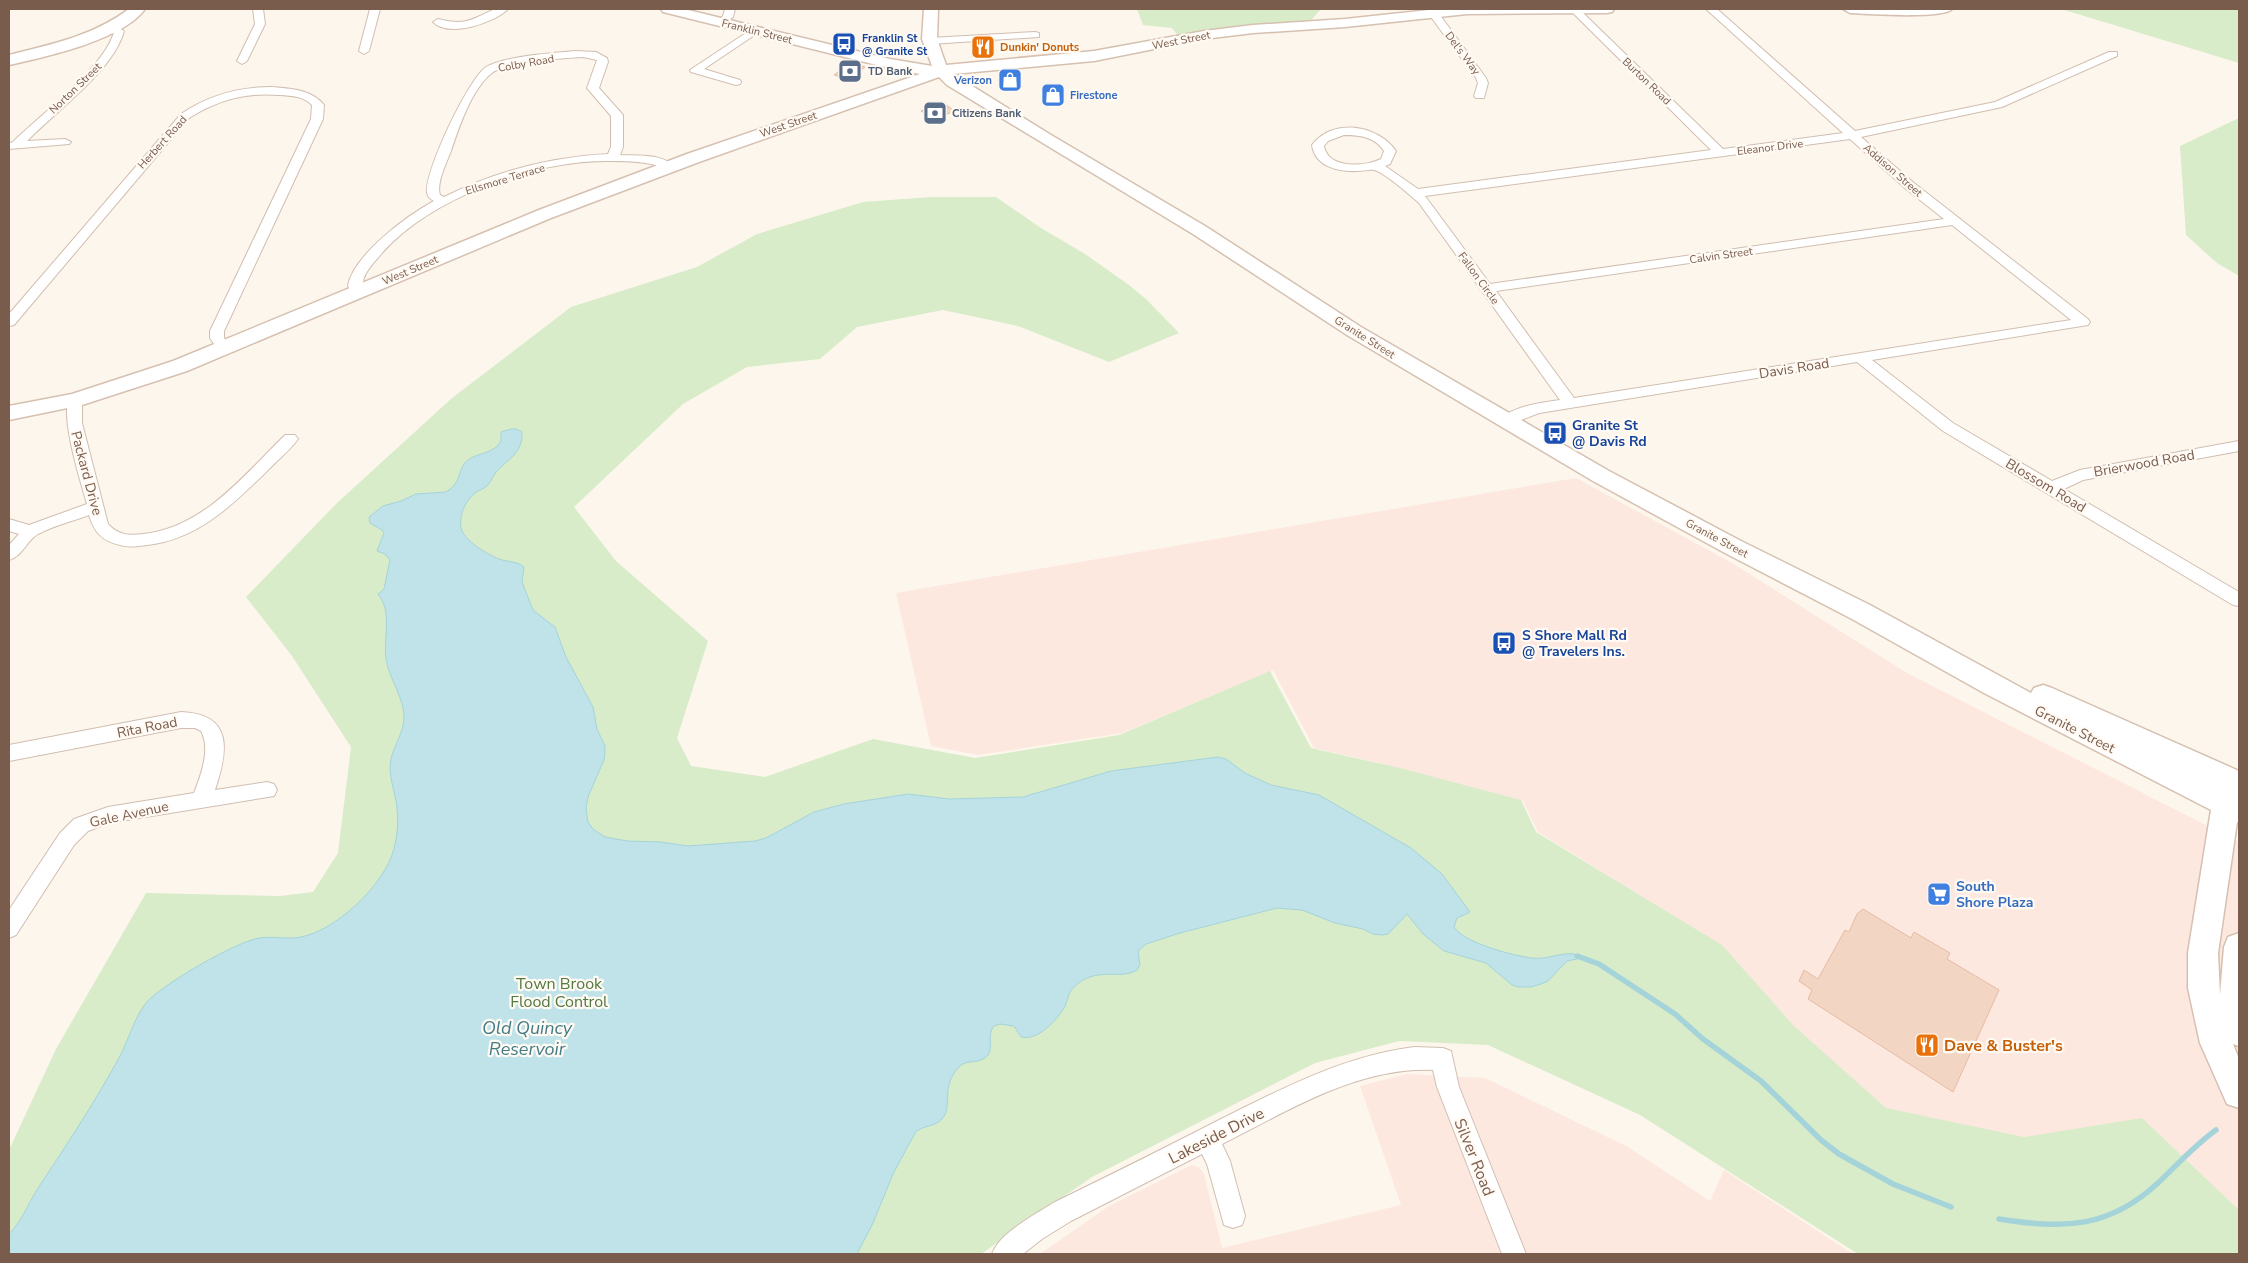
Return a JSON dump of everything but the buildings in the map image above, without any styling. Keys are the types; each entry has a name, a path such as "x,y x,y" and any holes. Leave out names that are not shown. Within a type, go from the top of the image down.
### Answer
{"main road":[{"path":"9,55 80,38 123,9"},
{"path":"9,60 112,27 138,9"},
{"name":"Franklin Street","path":"668,9 817,45 842,46 890,61 941,72"},
{"path":"931,9 928,25 930,42 941,72"},
{"name":"West Street","path":"9,413 75,400 144,379 224,348 505,230 668,167 941,72 963,67 1094,56 1244,29 1340,23 1480,10 1606,9"},
{"path":"1850,9 1901,11 1944,9"},
{"path":"886,90 894,84 898,76 890,61 917,55 930,42"},
{"name":"Granite Street","path":"941,72 964,90 1199,230 1354,331 1506,421 1681,519 1861,612 2233,794"},
{"path":"2233,794 2202,964 2202,978 2210,1022 2221,1054 2239,1092"},
{"path":"2239,947 2235,1002 2239,1031"},
{"path":"2202,964 2238,978"}],"street":[{"path":"242,61 260,24 258,9"},
{"path":"364,51 375,9"},
{"path":"438,22 449,27 461,26 503,9"},
{"path":"721,22 728,17 730,9"},
{"name":"Burton Road","path":"1574,9 1721,153"},
{"name":"Addison Street","path":"1711,9 1910,186 2083,322"},
{"name":"Del's Way","path":"1433,13 1481,78 1483,83 1480,96"},
{"name":"Norton Street","path":"13,146 108,55 120,35 120,31 112,27"},
{"path":"736,82 695,70 755,30"},
{"path":"930,42 1035,35"},
{"name":"Eleanor Drive","path":"1417,193 1852,134 1998,104 2113,54"},
{"name":"Colby Road","path":"443,201 435,196 433,191 453,127 480,78 489,70 504,64 580,55 602,58 603,62 593,88 617,115 617,147 612,157"},
{"name":"Herbert Road","path":"9,322 185,116 210,101 238,92 270,90 306,95 318,105 317,119 218,327 217,338 224,348"},
{"path":"1352,132 1371,135 1385,143 1390,151 1386,161 1376,166 1357,169 1333,164 1320,155 1318,145 1323,138 1337,133 1352,132"},
{"path":"13,146 65,142"},
{"name":"Ellsmore Terrace","path":"358,291 355,286 356,279 387,240 411,220 443,201 478,186 517,173 569,161 612,157 653,161 668,167"},
{"name":"Fallon Circle","path":"1376,166 1417,193 1570,403"},
{"name":"Calvin Street","path":"1486,288 1955,221"},
{"name":"Davis Road","path":"1506,421 1531,410 1570,403 2083,322"},
{"name":"Blossom Road","path":"1862,358 1940,421 2239,600"},
{"name":"Packard Drive","path":"75,400 74,423 95,507 102,529 115,538 138,541 174,534 194,526 210,515 290,439"},
{"name":"Brierwood Road","path":"2052,488 2080,475 2239,446"},
{"path":"9,554 30,531 95,507"},
{"path":"9,525 30,531"},
{"name":"Rita Road","path":"9,753 181,720 196,720 202,722 210,731 215,750 213,767 202,800"},
{"name":"Gale Avenue","path":"10,924 68,839 81,825 99,817 267,790"},
{"name":"Lakeside Drive","path":"1004,1254 1033,1230 1062,1212 1300,1093 1357,1070 1411,1057 1443,1059"},
{"name":"Silver Road","path":"1443,1059 1448,1088 1514,1254"},
{"path":"1207,1140 1218,1161 1233,1216"}],"shaded area":[{"path":"1576,478 1732,563 1907,673 2239,842 2239,1214 2025,1142 1887,1111 1794,1027 1723,947 1538,832 1523,801 1314,748 1273,670 1122,733 978,755 931,746 896,593"},
{"path":"1407,1074 1485,1078 1628,1147 1710,1201 1724,1170 1853,1254 1040,1254 1109,1206 1192,1165 1199,1167 1204,1174 1222,1248 1401,1205 1360,1086"}],"green space":[{"path":"1137,9 1321,9 1310,21 1242,26 1178,36 1172,28 1143,25"},
{"path":"2061,9 2239,9 2239,63"},
{"path":"2239,118 2239,276 2217,263 2186,235 2180,146"},
{"name":"Town Brook Flood Control","path":"931,197 996,197 1041,228 1085,254 1129,285 1146,299 1179,333 1109,362 1018,326 943,310 857,327 820,359 747,367 683,404 574,507 616,561 708,641 677,738 691,766 765,777 873,739 975,758 1119,735 1270,671 1311,748 1400,768 1521,800 1536,832 1722,945 1793,1025 1886,1108 2024,1137 2142,1118 2239,1210 2239,1254 1858,1254 1640,1115 1488,1045 1399,1041 1315,1063 1092,1177 981,1254 9,1254 9,1150 56,1049 146,893 280,896 313,892 338,853 351,747 292,656 246,597 337,503 452,398 571,307 697,267 757,234 863,202"}],"water":[{"name":"Old Quincy Reservoir","path":"517,429 522,432 520,445 514,455 496,472 488,485 468,500 462,513 461,528 467,538 482,550 499,559 524,567 522,582 531,605 534,611 555,627 566,657 593,707 597,729 605,746 605,753 604,760 588,797 586,808 588,822 593,829 605,837 627,841 660,842 688,846 755,841 766,838 814,812 844,804 908,794 949,799 1023,797 1111,771 1218,757 1226,759 1245,773 1271,785 1319,795 1411,848 1442,874 1470,912 1457,918 1454,927 1459,933 1490,948 1524,957 1543,958 1574,954 1577,959 1567,961 1548,981 1531,987 1518,987 1512,985 1486,963 1444,951 1423,934 1407,914 1388,934 1382,935 1335,923 1302,910 1277,908 1180,933 1146,944 1138,951 1140,965 1137,970 1123,974 1099,975 1083,980 1072,989 1064,1008 1056,1019 1040,1033 1034,1036 1021,1037 1014,1026 1000,1024 994,1026 988,1055 981,1060 960,1066 950,1081 947,1108 942,1119 915,1133 893,1174 873,1223 857,1254 9,1254 9,1234 18,1223 36,1191 101,1089 120,1056 135,1022 146,1003 181,976 214,957 244,943 261,938 301,937 328,926 342,917 367,894 386,868 396,842 398,822 390,767 392,755 402,728 404,712 386,659 386,617 383,601 378,594 384,589 390,560 385,554 377,551 384,533 370,523 369,517 383,506 416,494 446,492 458,480 462,467 468,460 490,451 501,441 501,432"}],"waterway":[{"path":"1577,956 1599,964 1675,1014 1703,1039 1761,1081 1821,1140 1839,1154 1893,1184 1951,1207"},
{"path":"1999,1219 2044,1224 2065,1224 2085,1222 2104,1217 2122,1209 2140,1197 2216,1130"}],"place":[{"name":"Franklin St @ Granite St","path":"844,44"},
{"name":"Dunkin' Donuts","path":"983,47"},
{"name":"TD Bank","path":"850,71"},
{"name":"Verizon","path":"1010,80"},
{"name":"Firestone","path":"1053,95"},
{"name":"Citizens Bank","path":"935,113"},
{"name":"Granite St @ Davis Rd","path":"1555,433"},
{"name":"S Shore Mall Rd @ Travelers Ins.","path":"1504,643"},
{"name":"South Shore Plaza","path":"1939,894"},
{"name":"Dave & Buster's","path":"1927,1045"}]}
